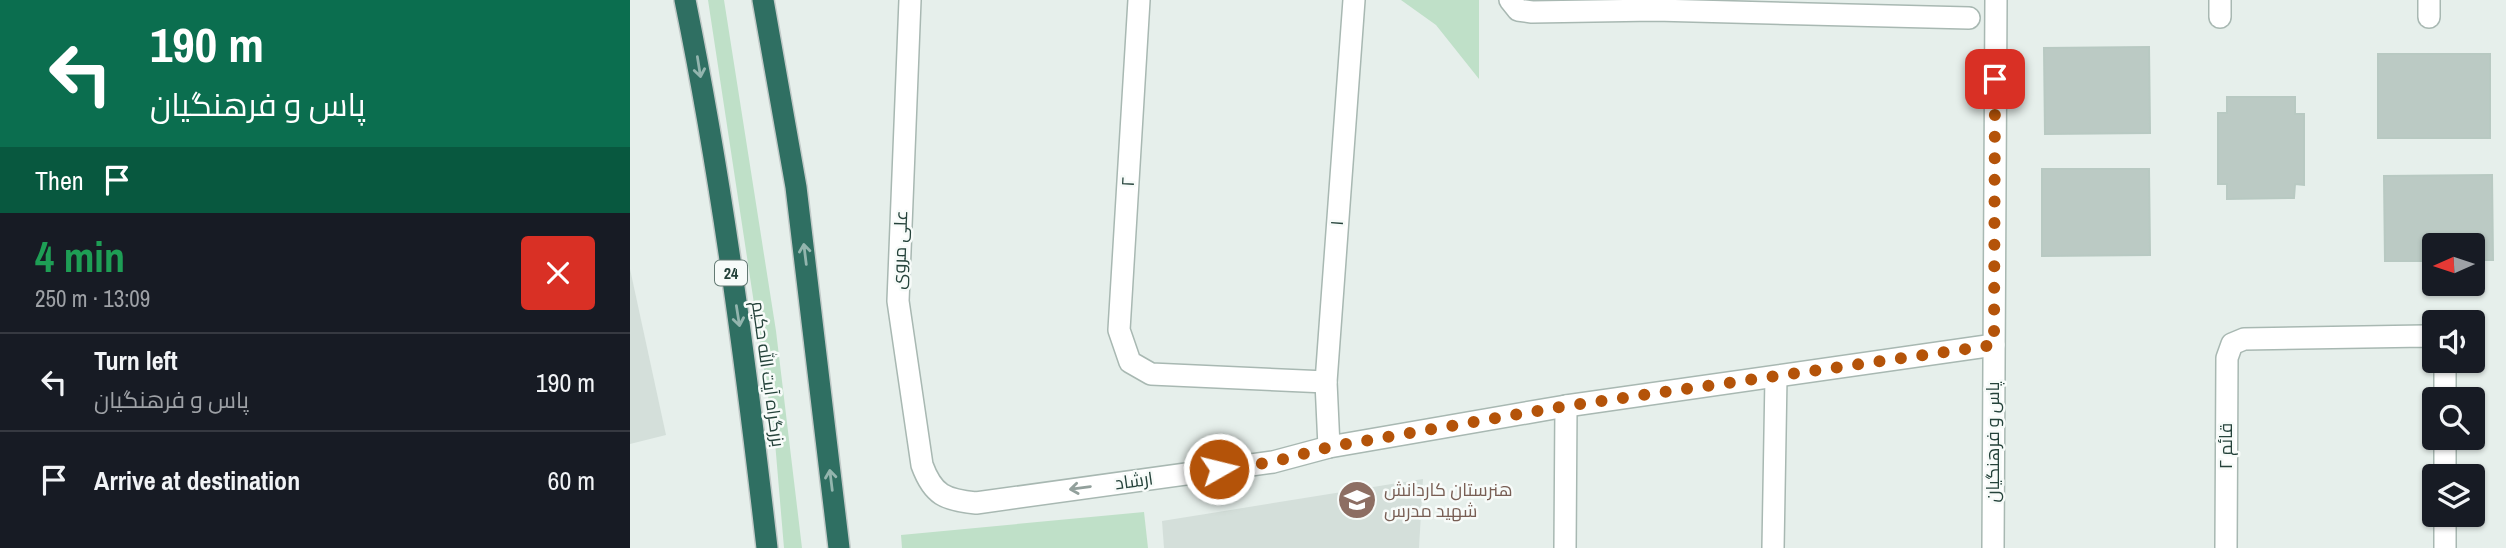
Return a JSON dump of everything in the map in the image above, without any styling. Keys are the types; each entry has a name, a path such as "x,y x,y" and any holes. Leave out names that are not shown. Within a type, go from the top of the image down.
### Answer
{"highway":[{"name":"بزرگراه آیت الله حکیم","path":"685,0 697,58 739,323 768,548"},
{"path":"762,0 796,187 839,548"}],"street":[{"name":"علی مروی","path":"910,0 898,301 922,465 927,479 938,494"},
{"name":"۲","path":"1139,0 1119,330 1130,362 1152,374 1326,382"},
{"name":"۱","path":"1329,447 1326,382 1354,0"},
{"path":"1510,0 1518,10 1532,12 1655,5 1801,6 1969,18"},
{"name":"پاس و فرهنگیان","path":"1993,548 1996,0"},
{"name":"قائم ۲","path":"2226,548 2227,358 2232,344 2244,339 2422,336"},
{"name":"ارشاد","path":"938,494 958,501 976,503 1273,462 1329,447 1566,406 1994,345"},
{"path":"1773,548 1776,377"},
{"path":"1565,548 1566,406"},
{"path":"2445,527 2445,548"}],"shaded area":[{"path":"630,269 666,435 630,444"},
{"name":"هنرستان کاردانش شهید مدرس","path":"1423,479 1419,548 1164,548 1162,521"}],"green space":[{"path":"708,0 724,0 776,331 802,548 784,548 775,442"},
{"path":"1401,0 1479,0 1479,79 1436,25"},
{"path":"1144,512 1148,548 902,548 901,535"}],"building":[{"path":"2149,47 2150,133 2045,134 2044,48"},
{"path":"2378,54 2490,54 2490,138 2378,138"},
{"path":"2227,97 2295,97 2295,114 2304,114 2304,185 2295,184 2294,198 2227,199 2227,184 2218,184 2218,113 2227,113"},
{"path":"2042,169 2149,169 2150,255 2042,256"},
{"path":"2492,175 2493,260 2485,260 2485,233 2422,233 2422,261 2385,261 2384,176"}],"place":[{"name":"هنرستان کاردانش شهید مدرس","path":"1357,500"}],"route":[{"path":"1219,469 1273,462 1329,447 1566,406 1994,345 1995,79"}]}
